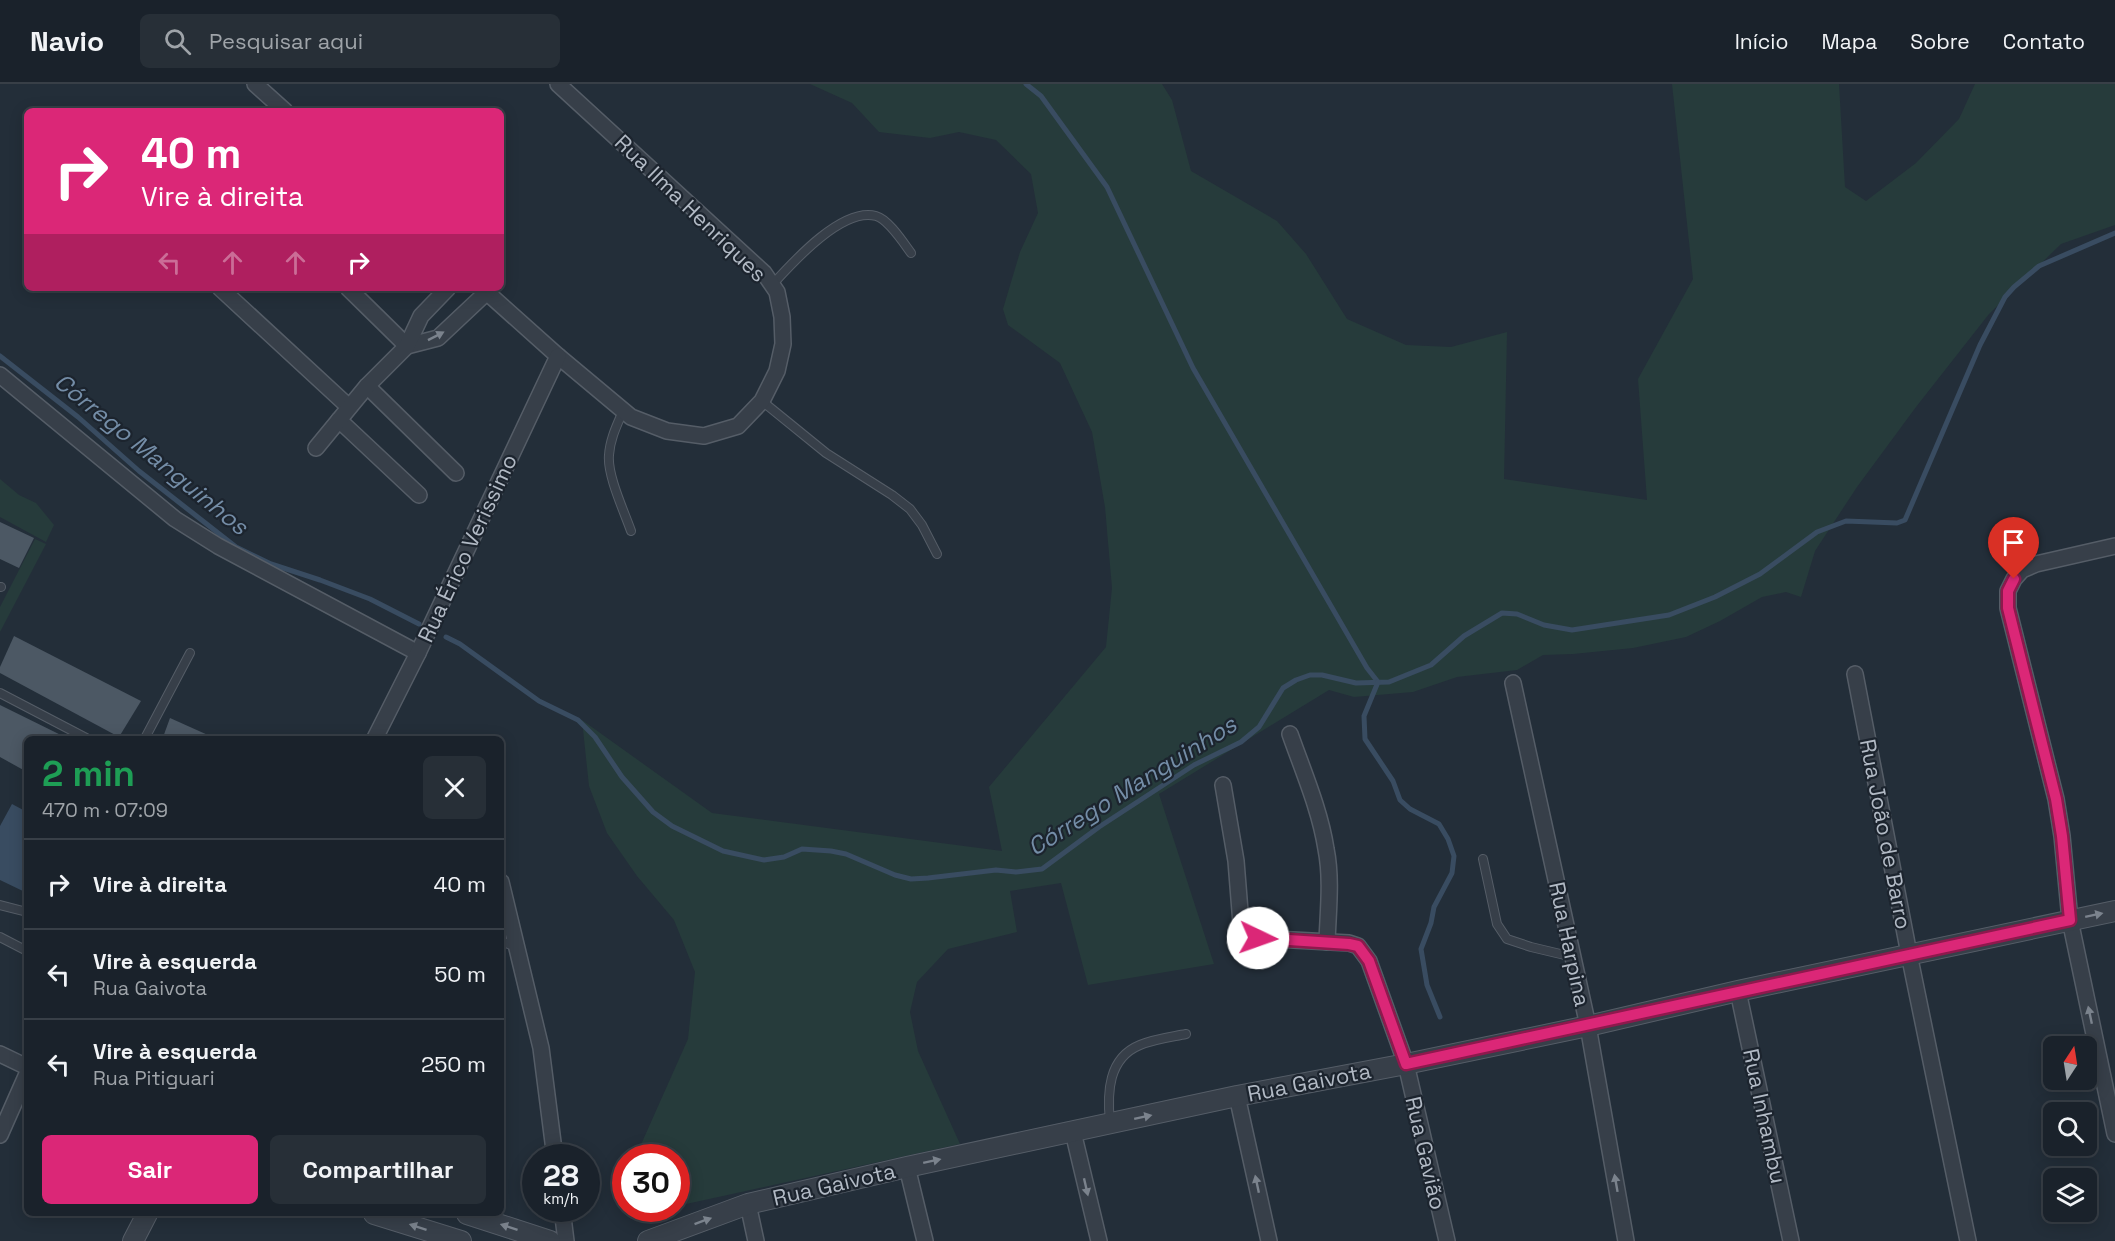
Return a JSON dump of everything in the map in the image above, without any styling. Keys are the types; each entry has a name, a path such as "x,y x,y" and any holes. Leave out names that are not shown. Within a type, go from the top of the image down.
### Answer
{"street":[{"path":"255,84 282,108"},
{"name":"Rua Ilma Henriques","path":"486,291 623,411 631,417 668,431 704,436 738,426 762,401 777,371 783,344 782,317 777,292 764,273 558,84"},
{"path":"223,291 349,407"},
{"path":"351,291 407,346"},
{"path":"316,448 349,407 407,346 421,316 445,291"},
{"path":"407,346 438,338 484,291"},
{"name":"Rua Érico Verissimo","path":"379,736 558,356"},
{"path":"0,375 175,519 218,546 420,648"},
{"path":"367,387 456,473"},
{"path":"339,420 419,495"},
{"path":"2115,546 2036,564 2022,570 2008,591 2008,608 2056,799 2070,920 2115,1134"},
{"name":"Rua João de Barro","path":"1855,674 1968,1241"},
{"name":"Rua Harpina","path":"1513,683 1588,1026 1626,1241"},
{"path":"1290,734 1322,828 1327,850 1328,942"},
{"name":"Rua Gavião","path":"1223,785 1236,861 1241,924 1244,930 1250,936 1258,938 1349,944 1358,946 1365,953 1406,1064 1447,1241"},
{"path":"504,895 541,1048 553,1144"},
{"name":"Rua Gaivota","path":"648,1241 748,1204 907,1167 1237,1096 1588,1026 1738,991 2115,911"},
{"name":"Rua Inhambu","path":"1738,991 1791,1241"},
{"path":"0,1054 24,1066"},
{"path":"0,1135 24,1081"},
{"path":"1237,1096 1269,1241"},
{"path":"1073,1132 1099,1241"},
{"path":"907,1167 925,1241"},
{"path":"748,1204 756,1241"},
{"path":"133,1241 146,1216"},
{"path":"380,1216 461,1241"},
{"path":"473,1216 550,1241"},
{"path":"564,1222 566,1241"}],"lane":[{"path":"772,285 808,246 856,215 878,216 896,232 911,252"},
{"path":"762,401 826,453 910,509 922,525 937,554"},
{"path":"623,411 612,435 608,457 617,494 631,531"},
{"path":"146,736 190,653"},
{"path":"0,693 82,736"},
{"path":"1483,859 1497,924 1507,939 1573,957"},
{"path":"0,905 24,911"},
{"path":"0,937 24,949"},
{"path":"504,942 516,947"},
{"path":"1110,1124 1108,1106 1116,1063 1138,1045 1186,1034"}],"green space":[{"path":"810,84 1162,84 1172,100 1191,171 1277,221 1306,254 1347,319 1406,345 1451,347 1507,332 1504,479 1647,500 1638,379 1693,279 1672,84 1839,84 1845,187 1866,201 1916,163 1959,119 1975,84 2115,84 2115,225 2061,244 1989,314 1857,487 1815,551 1801,597 1786,592 1762,597 1686,637 1633,648 1543,655 1517,670 1457,677 1413,692 1354,697 1329,690 1159,794 1214,964 1088,985 1061,883 1010,891 1017,932 948,949 917,982 910,1012 918,1051 960,1144 690,1203 690,1144 641,1144 688,1039 695,972 674,920 637,876 607,833 589,786 582,720 712,813 1002,851 989,787 1106,647 1112,588 1105,507 1092,432 1060,363 1008,325 1003,309 1020,252 1038,213 1031,174 996,140 959,132 930,138 879,132 852,103"},
{"path":"0,479 19,495 36,503 54,525 46,542 0,517"},
{"path":"35,539 46,544 0,632 0,607"}],"water":[{"path":"12,804 24,810 24,892 0,880 0,826"}],"building":[{"path":"0,522 34,538 19,568 0,559"},
{"path":"14,636 141,701 120,736 117,736 0,673 0,667"},
{"path":"0,705 63,736 24,736 24,770 0,757"},
{"path":"170,718 210,736 163,736"}],"waterway":[{"path":"1026,84 1041,96 1107,187 1193,368 1367,668 1378,682"},
{"name":"Córrego Manguinhos","path":"446,637 460,644 539,701 578,720 595,737 622,777 653,812 672,826 723,851 764,860 784,857 802,849 831,851 846,854 895,875 911,879 996,870 1016,872 1042,869 1099,827 1194,765 1241,742 1259,727 1283,688 1296,680 1310,675 1322,675 1356,683 1389,682 1431,665 1464,636 1502,613 1517,614 1544,625 1572,630 1669,615 1715,597 1760,574 1817,532 1846,521 1897,523 1905,520 1980,345 2005,297 2039,266 2115,233"},
{"name":"Córrego Manguinhos","path":"0,356 78,417 139,471 236,547 271,564 370,599 419,624"},
{"path":"1378,682 1364,716 1365,739 1393,781 1400,800 1410,809 1439,824 1454,856 1452,873 1434,907 1431,923 1421,949 1427,985 1440,1017"}],"route":[{"path":"1258,938 1358,946 1369,961 1406,1064 2070,920 2056,799 2008,608 2008,591 2014,579"}]}
